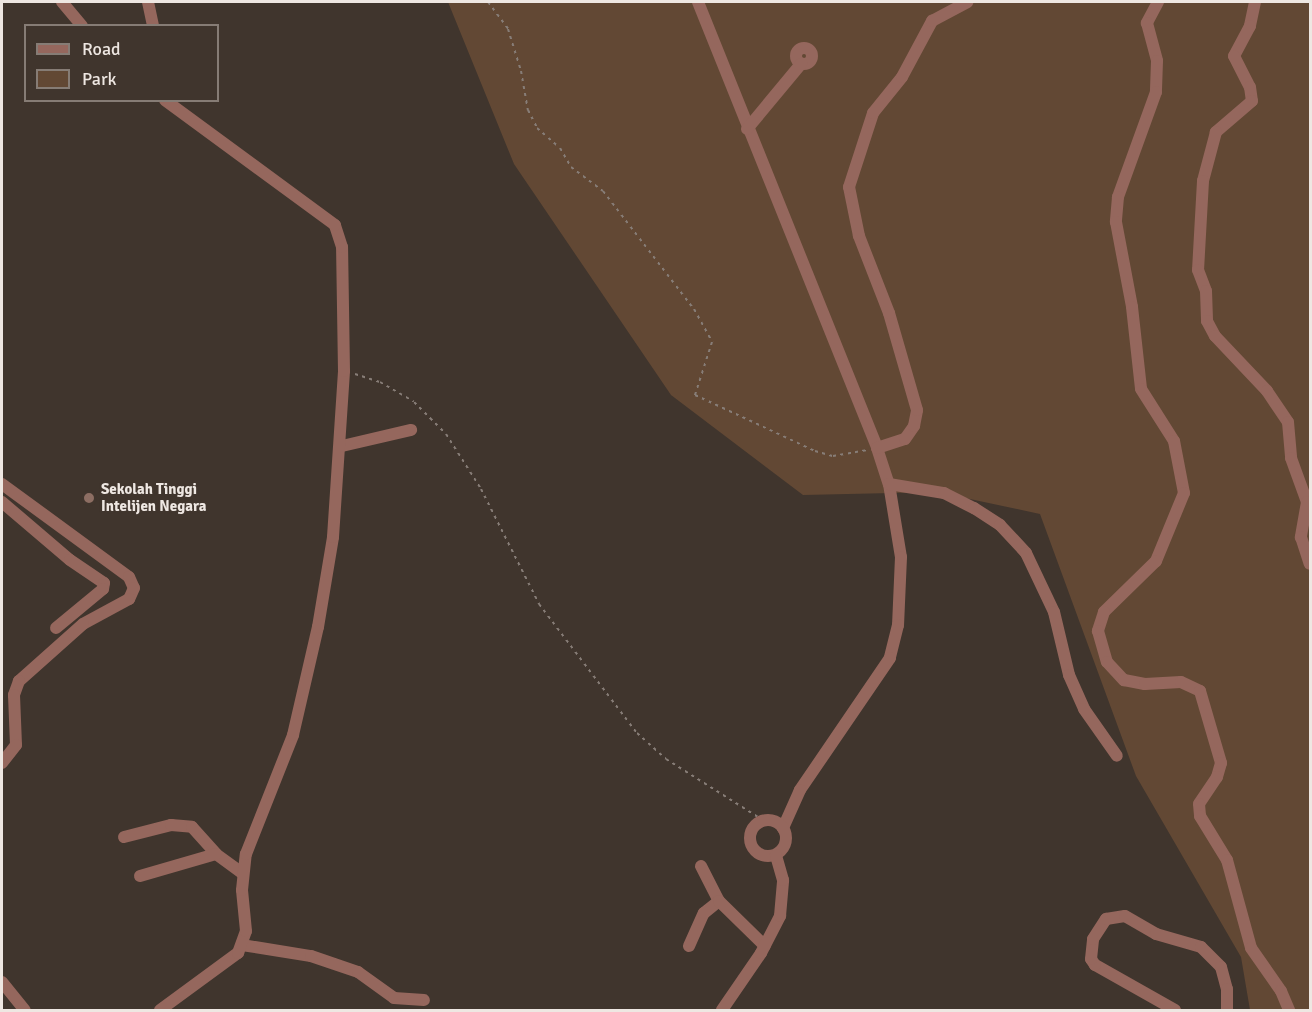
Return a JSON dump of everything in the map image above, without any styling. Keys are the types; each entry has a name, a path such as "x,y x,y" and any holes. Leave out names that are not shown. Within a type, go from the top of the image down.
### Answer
{"street":[{"path":"62,2 80,24"},
{"path":"148,2 153,24"},
{"path":"698,2 747,129 877,447 889,484 901,557 898,625 890,658 800,790 783,828"},
{"path":"877,447 905,439 914,426 917,410 894,331 856,226 849,187 873,113 902,77 932,21 968,2"},
{"path":"1158,2 1147,23 1157,61 1156,92 1118,197 1116,222 1132,307 1141,389 1173,441 1183,471 1184,493 1156,561 1104,612 1098,631 1107,662 1124,680 1145,684 1181,682 1200,691 1221,763 1217,777 1198,804 1200,816 1227,860 1251,948 1281,991 1289,1011"},
{"path":"1255,2 1250,26 1234,56 1250,87 1252,101 1216,132 1205,170 1198,270 1206,291 1208,321 1215,336 1267,391 1288,422 1292,458 1307,502 1301,537 1311,564"},
{"path":"747,129 801,64"},
{"path":"160,1011 222,967 242,945 246,931 242,873 293,735 311,659 333,537 342,446 344,371 342,247 335,225 168,102"},
{"path":"342,446 411,430"},
{"path":"2,484 129,577 134,588 129,599 83,624 19,681 14,695 16,745 2,763"},
{"path":"889,484 944,493 974,508 1000,525 1026,553 1054,612 1069,675 1084,708 1117,756"},
{"path":"2,502 70,560 104,583 103,589 56,628"},
{"path":"722,1011 765,946 780,916 784,898 776,855 786,840 783,828 776,822 763,820 753,828 750,844 764,857 776,855"},
{"path":"124,837 161,827 188,826 197,830 216,854 242,873"},
{"path":"140,876 216,854"},
{"path":"701,866 719,901 765,946"},
{"path":"689,946 704,913 719,901"},
{"path":"1175,1011 1095,965 1091,959 1093,939 1106,919 1125,916 1156,934 1201,947 1221,968 1227,989 1227,1011"},
{"path":"242,945 311,956 367,976 394,999 424,1000"},
{"path":"2,982 25,1011"}],"path":[{"path":"488,2 508,29 528,110 537,128 560,148 571,167 603,191 633,227 694,309 712,342 710,355 695,395 815,451 833,456 877,447"},
{"path":"344,371 395,390 446,434 481,489 539,604 636,733 666,759 763,820"}],"green space":[{"path":"448,2 1310,2 1310,1010 1250,1010 1241,957 1136,776 1040,514 937,492 803,495 671,395 514,164"}],"place":[{"name":"Sekolah Tinggi Intelijen Negara","path":"89,498"}]}
